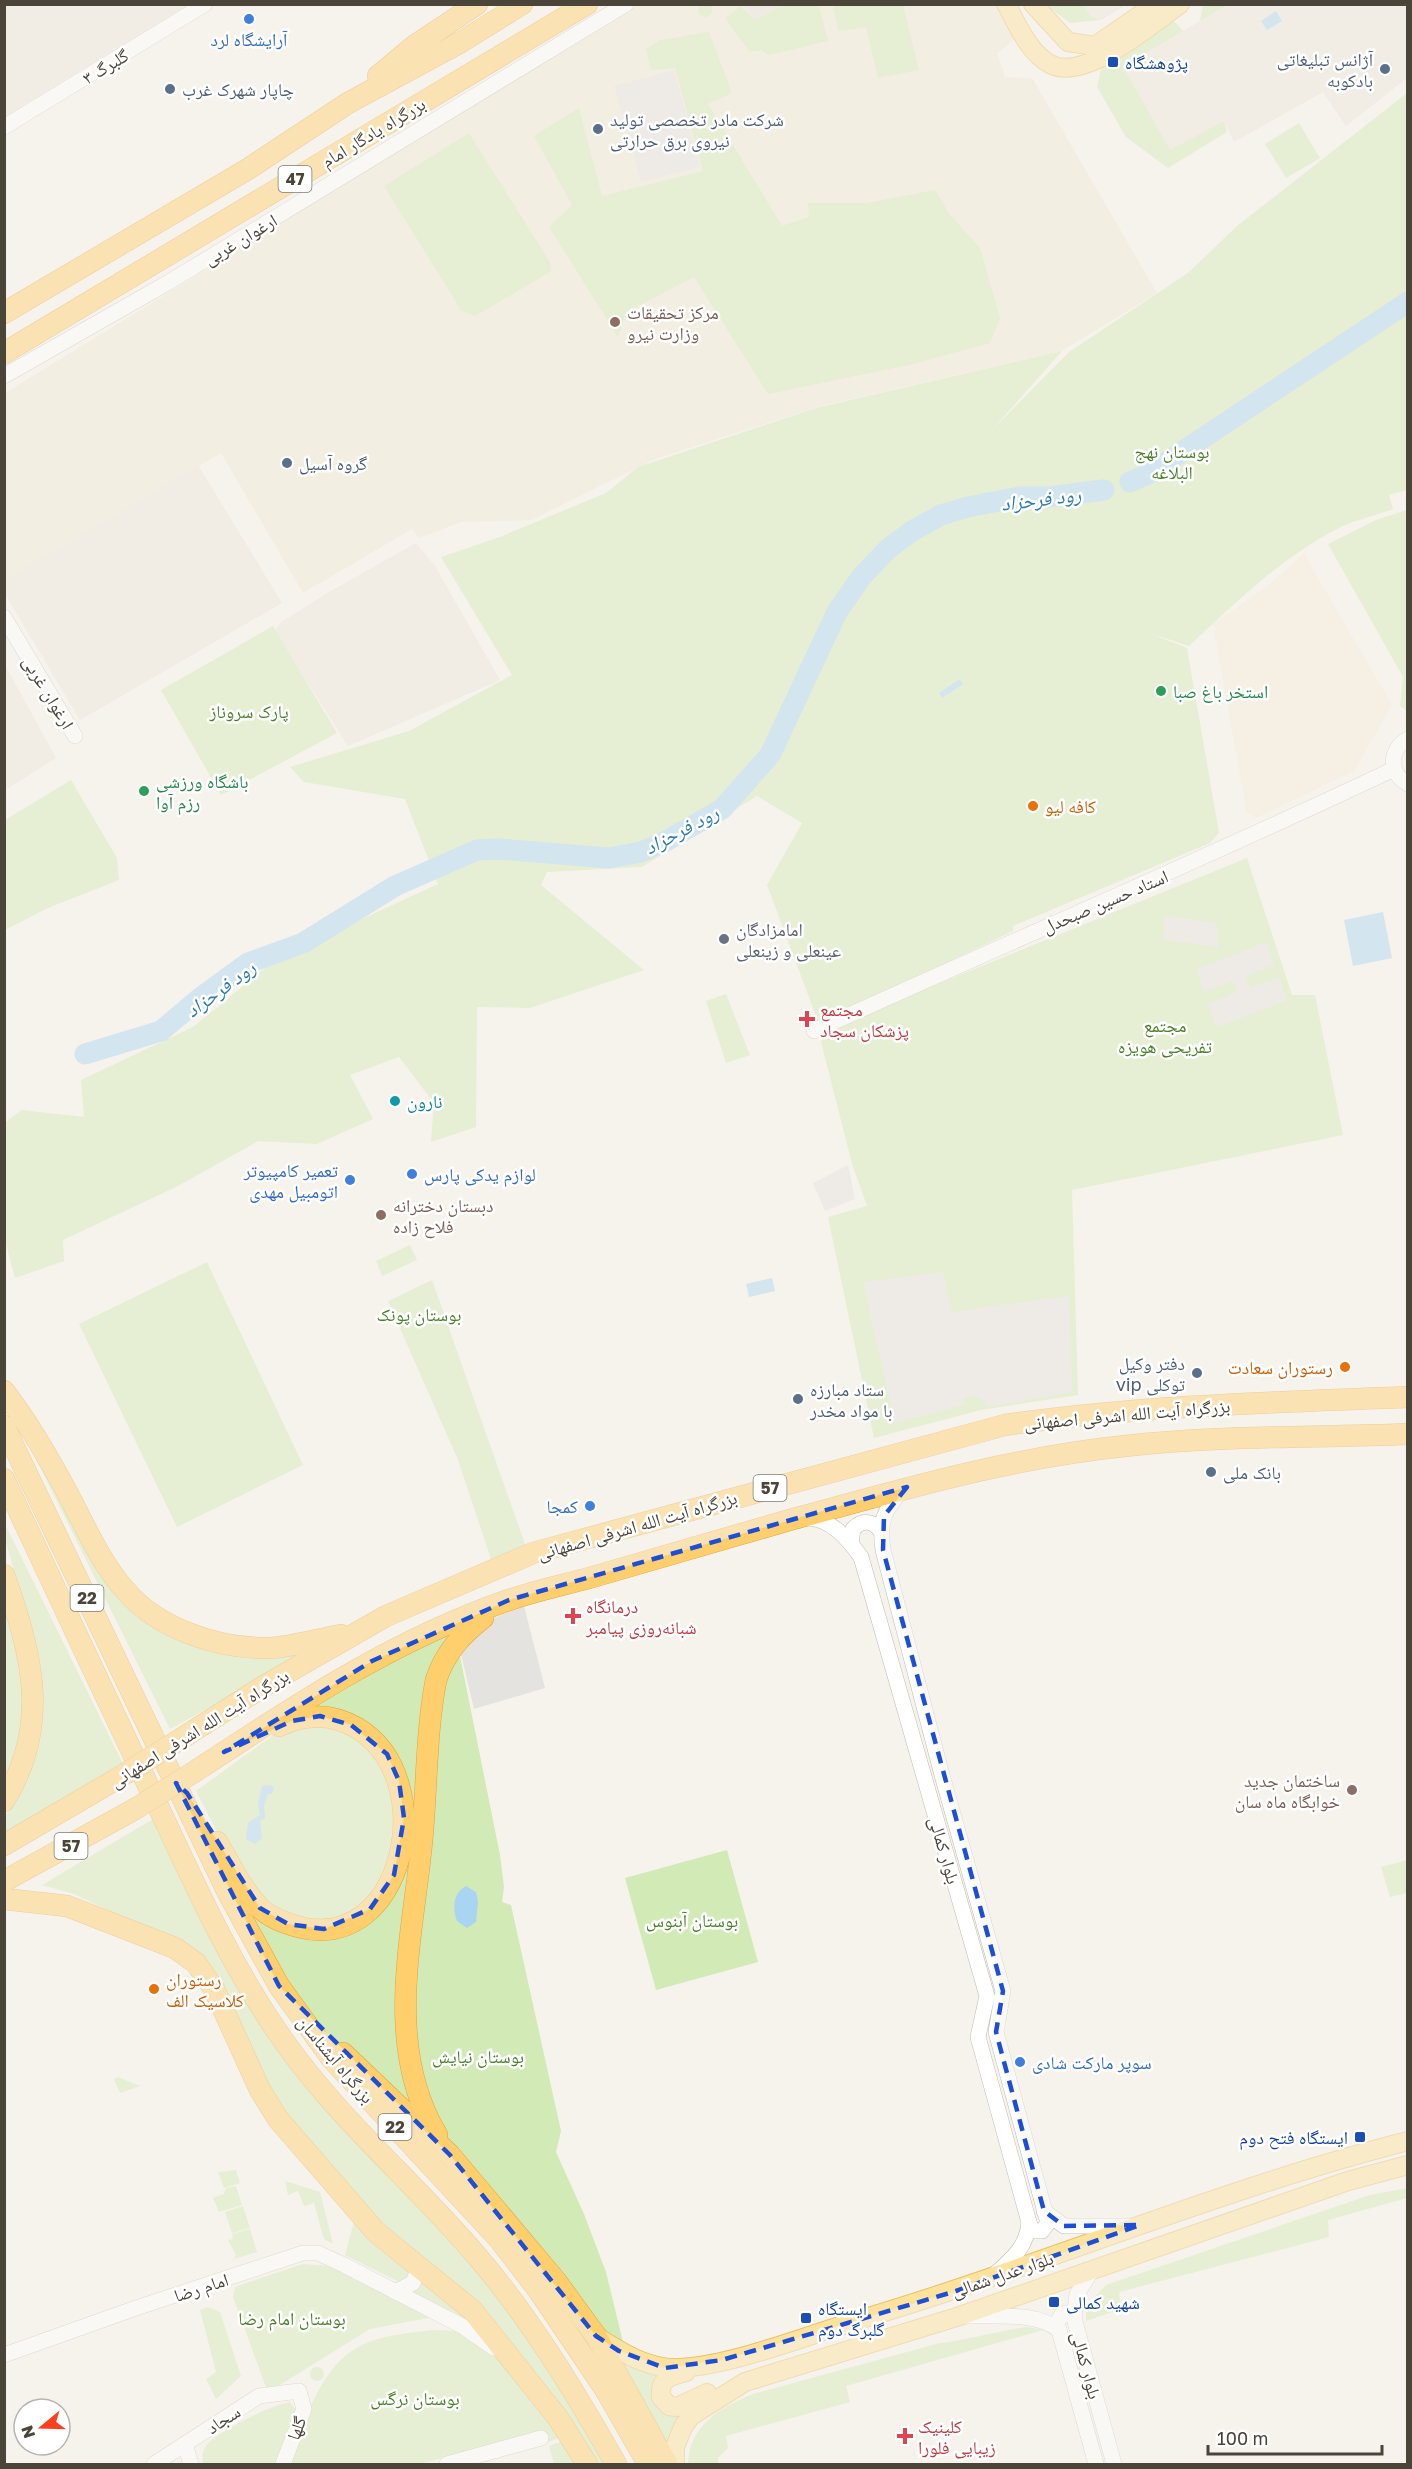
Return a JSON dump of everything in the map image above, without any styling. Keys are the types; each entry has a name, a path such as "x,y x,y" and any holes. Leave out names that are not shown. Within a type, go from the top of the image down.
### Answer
{"highway":[{"path":"348,103 414,46 477,4"},
{"name":"بزرگراه یادگار امام","path":"4,313 248,169 348,103 461,42 522,4"},
{"name":"بزرگراه یادگار امام","path":"4,353 587,4"},
{"path":"4,298 43,281 68,274"},
{"path":"4,1391 61,1480 115,1578 139,1604 155,1615 198,1637 269,1648 360,1631"},
{"name":"بزرگراه آیت الله اشرفی اصفهانی","path":"4,1845 120,1777 264,1686 360,1631 413,1602 533,1553 1005,1425 1076,1415 1180,1407 1406,1396"},
{"name":"22","path":"4,1426 170,1771"},
{"name":"بزرگراه آیت الله اشرفی اصفهانی","path":"4,1881 135,1809 259,1728 380,1657 509,1600 907,1486 1006,1463 1128,1445 1182,1441 1407,1434"},
{"name":"بزرگراه آبشناسان","path":"4,1479 229,1953 283,2041 308,2073 469,2247 508,2295 573,2390 616,2464"},
{"path":"4,1575 28,1650 34,1707 24,1760 4,1801"},
{"path":"450,2156 424,2112 416,2090 405,2027 433,1697 440,1670 452,1648 473,1626 509,1600"},
{"path":"170,1771 191,1798 247,1892 260,1908 273,1917 309,1929 324,1929 340,1926 370,1909 388,1887 394,1875 402,1846 404,1818 399,1781 380,1745 351,1725 310,1716 291,1721 224,1752"},
{"name":"بزرگراه آبشناسان","path":"170,1771 228,1893 279,1986 332,2059 499,2239 539,2291 605,2389 648,2464"},
{"path":"4,1899 67,1906 175,1948 196,1964 214,1989 260,2090 278,2119 364,2218 414,2264 472,2310 558,2418 587,2464"},
{"path":"279,1986 450,2156 512,2226 596,2336 667,2464"}],"main road":[{"path":"1006,4 1032,48 1050,64 1069,67 1098,60 1180,4"},
{"path":"1019,27 1035,9 1068,42 1095,46 1156,4"},
{"name":"بلوار عدل شمالی","path":"596,2336 620,2351 664,2368 680,2368 722,2361 988,2280 1140,2225 1341,2159 1407,2141"},
{"name":"بلوار عدل شمالی","path":"675,2464 675,2447 683,2427 692,2416 745,2382 960,2316 1348,2181 1407,2165"},
{"path":"722,2361 667,2377 660,2387 661,2397 669,2406 677,2407 708,2393 745,2382"}],"street":[{"name":"گلبرگ ۳","path":"4,127 205,4"},
{"path":"414,46 445,19 450,4"},
{"name":"ارغوان غربی","path":"4,376 169,282 626,4"},
{"name":"ارغوان غربی","path":"4,617 75,736"},
{"path":"1407,739 1396,749 1394,769 1407,784"},
{"name":"استاد حسین صبحدل","path":"814,1031 1021,937 1235,845 1394,769"},
{"path":"851,1543 853,1529 862,1522 872,1523 880,1530 891,1502 907,1486"},
{"name":"بلوار کمالی","path":"797,1518 819,1517 851,1543 861,1557 987,1995 978,2037 1029,2224"},
{"name":"بلوار کمالی","path":"880,1530 942,1775 1003,1991 996,2032 1046,2217"},
{"path":"1029,2224 1035,2231 1042,2231 1046,2217 1064,2226 1140,2225"},
{"path":"988,2280 1022,2249 1028,2237 1029,2224"},
{"name":"امام رضا","path":"4,2355 136,2308 303,2253 318,2253 462,2326 487,2341 518,2368"},
{"path":"395,2292 413,2283 417,2272 414,2264"},
{"name":"بلوار کمالی","path":"1094,2269 1077,2294 1074,2318 1114,2464"},
{"path":"1058,2326 1062,2314 1066,2313 1074,2318"},
{"name":"بلوار کمالی","path":"960,2316 1028,2318 1050,2322 1058,2326 1096,2464"},
{"name":"سجاد","path":"154,2464 259,2396 299,2391"},
{"name":"گلها","path":"283,2464 304,2409 299,2391"},
{"path":"447,2464 541,2438"},
{"path":"185,2444 191,2464"}],"highlighted area":[{"path":"907,1487 884,1516 883,1550 1003,1991 996,2032 1044,2211 1064,2226 1140,2225 953,2292 722,2360 665,2368 619,2351 596,2336 450,2155 279,1986 176,1783 187,1793 260,1908 288,1924 324,1929 370,1909 394,1875 404,1818 399,1781 387,1754 351,1725 320,1716 292,1721 224,1752 372,1661 509,1600"}],"shaded area":[{"path":"5,4 187,4 187,5 5,116"},
{"path":"746,4 782,5 755,20 745,6"},
{"name":"مرکز تحقیقات وزارت نیرو","path":"638,5 995,5 1014,40 997,53 1005,77 1032,78 1157,293 1062,351 821,406 655,459 532,520 461,522 419,538 412,529 303,593 221,453 5,580 5,393"},
{"path":"1084,5 1126,5 1101,20 1090,16"},
{"path":"1227,5 1407,5 1407,78 1346,126 1323,92 1234,142 1224,121 1170,151 1122,67"},
{"path":"674,70 700,167 641,182 614,86"},
{"path":"198,465 282,603 80,720 5,594 4,580"},
{"path":"416,543 435,566 500,680 348,746 275,631 280,623 329,592"},
{"path":"1304,554 1392,705 1354,771 1256,818 1247,813 1213,624 1265,588"},
{"path":"5,665 56,758 4,790"},
{"path":"1169,916 1217,923 1218,947 1163,940 1165,925 1163,925 1163,918"},
{"path":"1267,942 1274,965 1245,977 1250,988 1279,977 1287,1000 1217,1027 1208,1004 1237,992 1233,981 1203,992 1197,969"},
{"path":"848,1165 855,1199 825,1211 813,1183"},
{"path":"943,1272 952,1312 1069,1296 1072,1392 988,1407 979,1397 973,1396 963,1398 964,1405 895,1423 863,1282"},
{"path":"524,1606 545,1688 474,1709 459,1646 489,1620"}],"green space":[{"path":"702,3 708,3 712,10 708,17 702,17 698,13 698,7"},
{"path":"1203,4 1227,5 1200,21"},
{"path":"782,5 819,5 828,41 769,55 761,50 750,52 725,18 741,6 755,20"},
{"path":"833,5 903,5 919,70 878,78 866,27 838,31"},
{"path":"1046,5 1084,5 1090,16 1101,20 1070,23"},
{"path":"1171,18 1183,31 1123,67 1170,150 1224,121 1227,132 1168,168 1126,137 1097,87 1102,65"},
{"path":"709,32 732,93 708,104 782,226 809,217 808,203 866,203 935,190 950,215 980,248 1000,318 990,343 909,365 768,394 694,277 626,312 618,337 549,227 572,205 534,136 579,108 602,196 703,171 675,68 651,70 646,49 660,40"},
{"name":"بوستان نهج البلاغه","path":"1407,93 1407,490 1389,495 1393,509 1344,526 1297,553 1259,582 1189,646 1149,633 1187,648 1219,833 1210,843 1013,926 1013,931 819,1024 767,885 802,823 757,796 642,867 547,872 541,885 644,970 530,1008 477,1007 476,1127 431,1142 434,1103 399,1057 350,1075 373,1119 317,1144 258,1141 178,1186 63,1240 64,1261 15,1278 5,1240 4,1123 22,1110 84,1117 81,1080 193,1027 277,958 438,884 405,799 304,782 290,767 409,731 512,675 441,557 497,538 606,493 638,467 816,408 1062,351 992,430 1069,352 1188,273 1237,226"},
{"path":"1299,123 1320,158 1286,178 1265,144"},
{"path":"469,133 551,264 550,272 475,316 461,310 384,186"},
{"path":"1408,510 1407,711 1400,706 1403,677 1328,544 1376,520"},
{"name":"پارک سروناز","path":"273,626 337,733 221,795 161,690"},
{"path":"71,780 117,858 119,880 48,908 5,930 5,820"},
{"name":"مجتمع تفریحی هویزه","path":"1247,858 1292,995 1315,995 1343,1135 1072,1190 1078,1395 981,1410 874,1438 828,1217 867,1206 852,1164 821,1042 827,1029"},
{"path":"726,994 750,1055 726,1063 706,1001"},
{"path":"410,1245 417,1260 382,1276 376,1261"},
{"path":"207,1262 303,1465 177,1527 79,1324"},
{"name":"بوستان پونک","path":"432,1280 526,1547 491,1559 458,1460 388,1301"},
{"path":"12,1411 97,1561 190,1639 328,1643 170,1729"},
{"path":"4,1522 124,1766 5,1837 5,1816 18,1797 31,1770 40,1740 43,1710 41,1674 36,1647 5,1539"},
{"path":"4,1592 14,1622 27,1718 4,1790"},
{"path":"482,1616 451,1643 401,1997 417,2109 342,2048 309,2012 270,1952 238,1886 250,1903 343,1930 400,1869 384,1744 288,1716"},
{"name":"بوستان نیایش","path":"458,1646 500,1855 504,1887 502,1902 511,1905 561,2131 556,2152 584,2214 606,2272 624,2346 604,2331 439,2131 411,2050 436,1705"},
{"path":"314,1721 373,1744 400,1818 380,1892 332,1924 281,1917 231,1859 196,1791 280,1730"},
{"path":"153,1819 212,1939 536,2347 607,2464 592,2464 406,2250 309,2151 185,1947 74,1894 42,1885"},
{"name":"بوستان آبنوس","path":"727,1850 758,1962 656,1990 625,1878"},
{"path":"1407,1860 1407,1893 1390,1897 1381,1867"},
{"path":"118,2077 140,2086 120,2093 114,2079"},
{"path":"236,2170 240,2183 224,2188 218,2172"},
{"path":"285,2181 320,2192 333,2244 324,2239 314,2203 304,2206 298,2191 288,2195"},
{"path":"236,2186 242,2205 219,2212 213,2198 224,2194 226,2188"},
{"path":"1407,2188 1407,2198 1328,2220 1329,2237 1119,2292 1121,2309 1086,2321 1086,2307 1106,2285 1370,2195"},
{"path":"243,2206 250,2228 232,2233 225,2212"},
{"path":"355,2218 413,2274 403,2284 345,2255"},
{"path":"250,2229 257,2252 234,2259 236,2255 228,2240 233,2239 232,2234"},
{"name":"بوستان امام رضا","path":"302,2264 329,2266 433,2317 370,2329 270,2391 267,2390 233,2297 235,2287"},
{"path":"421,2280 487,2334 405,2293"},
{"path":"208,2307 220,2312 241,2376 216,2399 206,2379 216,2372 200,2310"},
{"path":"1027,2327 1043,2330 846,2386 850,2402 726,2436 728,2448 718,2458 718,2464 688,2464 694,2439 708,2420 729,2405 753,2394 940,2343"},
{"name":"بوستان نرگس","path":"432,2330 456,2331 484,2343 565,2436 545,2443 541,2432 419,2464 288,2464 317,2394 338,2363 352,2351 377,2339"},
{"path":"604,2347 658,2372 653,2388 687,2413 669,2449"},
{"path":"317,2367 322,2369 324,2374 322,2379 317,2381 312,2379 310,2374 312,2369"},
{"path":"290,2402 297,2412 276,2464 203,2464 205,2448 212,2440 232,2426"},
{"path":"567,2439 582,2464 554,2464 549,2446"}],"water":[{"path":"1276,11 1282,21 1267,30 1261,21"},
{"path":"960,679 963,684 942,698 939,693"},
{"path":"1383,912 1392,958 1353,966 1344,920"},
{"path":"772,1278 775,1291 749,1297 746,1284"},
{"path":"271,1785 274,1788 272,1794 268,1794 264,1806 265,1818 260,1821 262,1838 255,1844 246,1839 248,1823 260,1815 258,1804 262,1786"},
{"path":"466,1886 476,1892 478,1902 476,1922 467,1928 457,1921 454,1911 456,1897"}],"waterway":[{"name":"رود فرحزاد","path":"1130,482 1150,473 1408,302"},
{"name":"رود فرحزاد","path":"85,1054 161,1031 200,998 248,963 303,943 395,886 477,850 498,849 609,858 641,852 666,841 722,809 770,755 837,612 862,576 889,548 912,531 941,515 968,507 1020,497 1049,497 1104,490"}],"place":[{"name":"آرایشگاه لرد","path":"249,19"},
{"name":"پژوهشگاه","path":"1113,62"},
{"name":"آژانس تبلیغاتی بادکوبه","path":"1385,69"},
{"name":"چاپار شهرک غرب","path":"170,89"},
{"name":"شرکت مادر تخصصی تولید نیروی برق حرارتی","path":"598,129"},
{"name":"مرکز تحقیقات وزارت نیرو","path":"615,322"},
{"name":"گروه آسیل","path":"287,463"},
{"name":"استخر باغ صبا","path":"1161,691"},
{"name":"باشگاه ورزشی رزم آوا","path":"144,791"},
{"name":"کافه لیو","path":"1033,806"},
{"name":"امامزادگان عینعلی و زینعلی","path":"724,939"},
{"name":"مجتمع پزشکان سجاد","path":"807,1019"},
{"name":"نارون","path":"395,1101"},
{"name":"لوازم یدکی پارس","path":"412,1174"},
{"name":"تعمیر کامپیوتر اتومبیل مهدی","path":"350,1180"},
{"name":"دبستان دخترانه فلاح زاده","path":"381,1215"},
{"name":"رستوران سعادت","path":"1345,1367"},
{"name":"دفتر وکیل vip توکلی","path":"1197,1373"},
{"name":"ستاد مبارزه با مواد مخدر","path":"798,1399"},
{"name":"بانک ملی","path":"1211,1472"},
{"name":"کمجا","path":"590,1506"},
{"name":"درمانگاه شبانه‌روزی پیامبر","path":"573,1616"},
{"name":"ساختمان جدید خوابگاه ماه سان","path":"1352,1790"},
{"name":"رستوران کلاسیک الف","path":"154,1989"},
{"name":"سوپر مارکت شادی","path":"1020,2062"},
{"name":"ایستگاه فتح دوم","path":"1360,2137"},
{"name":"شهید کمالی","path":"1054,2302"},
{"name":"ایستگاه گلبرگ دوم","path":"806,2318"},
{"name":"کلینیک زیبایی فلورا","path":"905,2436"}]}
